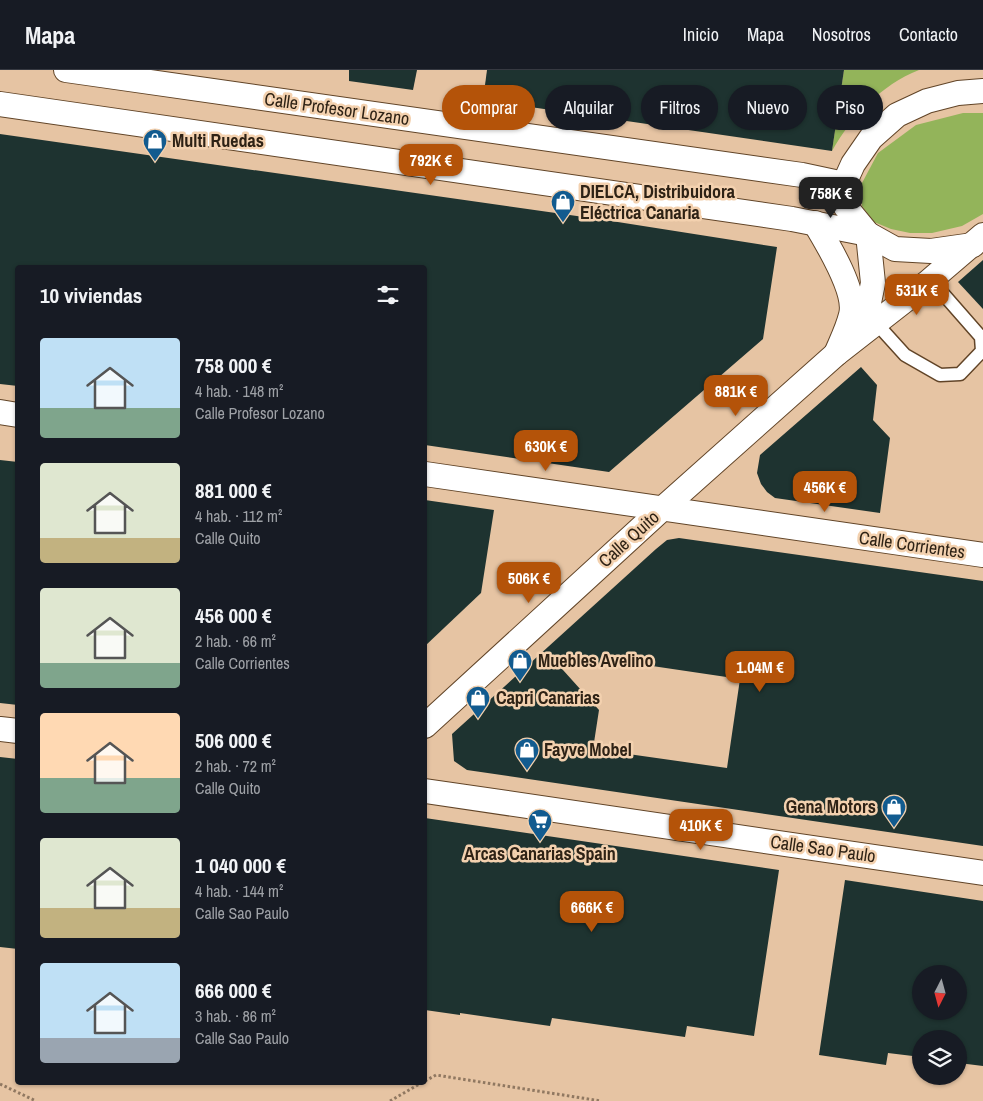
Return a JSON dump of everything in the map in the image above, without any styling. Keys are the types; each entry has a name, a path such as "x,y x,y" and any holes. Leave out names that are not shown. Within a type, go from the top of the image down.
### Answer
{"street":[{"name":"Calle Profesor Lozano","path":"66,70 802,175 844,184"},
{"path":"868,234 845,206 844,184 853,164 871,138 897,115 927,101 958,93 983,91"},
{"path":"0,104 815,223 868,234 895,249 931,251 979,241"},
{"name":"Calle Quito","path":"815,223 834,256 848,287 852,313 836,354"},
{"name":"Calle Quito","path":"836,354 866,317 873,283 868,234"},
{"name":"Calle Quito","path":"427,724 662,509 836,354 979,241"},
{"path":"0,412 15,414"},
{"name":"Calle Corrientes","path":"427,474 983,556"},
{"path":"0,728 15,730"},
{"name":"Calle Sao Paulo","path":"427,791 983,873"}],"lane":[{"path":"876,323 905,355 940,375 960,374 982,351 981,337 932,280"}],"path":[{"path":"427,1080 436,1075 601,1101"},
{"path":"0,1084 36,1101"},
{"path":"390,1101 419,1085"}],"green space":[{"path":"844,70 919,70 905,76 883,91 883,85 842,85"},
{"path":"963,113 983,113 983,214 962,226 932,233 910,233 891,229 874,222 862,206 862,183 878,153 916,125"},
{"path":"835,130 846,130 840,138 832,151"}],"building":[{"path":"349,70 417,70 413,90 349,81"},
{"path":"487,70 844,70 842,85 817,85 817,130 835,130 832,151 688,130 718,130 718,85 641,85 641,123 631,122 631,85 545,85 545,109 535,108 535,85 485,85"},
{"path":"0,134 605,220 777,247 763,339 609,472 427,445 427,265 15,265 15,386 0,384"},
{"path":"983,260 983,309 958,282"},
{"path":"861,367 877,385 873,420 890,438 880,513 775,498 761,484 757,473 760,455"},
{"path":"0,460 15,462 15,705 0,703"},
{"path":"427,500 494,510 481,593 427,644"},
{"path":"679,538 983,581 983,846 467,770 454,761 452,734 667,540","holes":["605,659 740,679 727,768 593,749 599,710 554,660 604,665"]},
{"path":"0,757 15,759 15,949 0,947"},
{"path":"427,818 779,870 754,1036 687,1026 685,1037 552,1018 550,1026 460,1013 460,1015 427,1010"},
{"path":"845,880 983,901 983,1066 967,1064 967,1030 912,1030 912,1056 888,1053 886,1065 819,1055"}],"place":[{"name":"Multi Ruedas","path":"155,162"},
{"name":"DIELCA, Distribuidora Eléctrica Canaria","path":"563,223"},
{"name":"Muebles Avelino","path":"520,682"},
{"name":"Capri Canarias","path":"478,719"},
{"name":"Fayve Mobel","path":"527,771"},
{"name":"Gena Motors","path":"894,828"},
{"name":"Arcas Canarias Spain","path":"540,842"}]}
